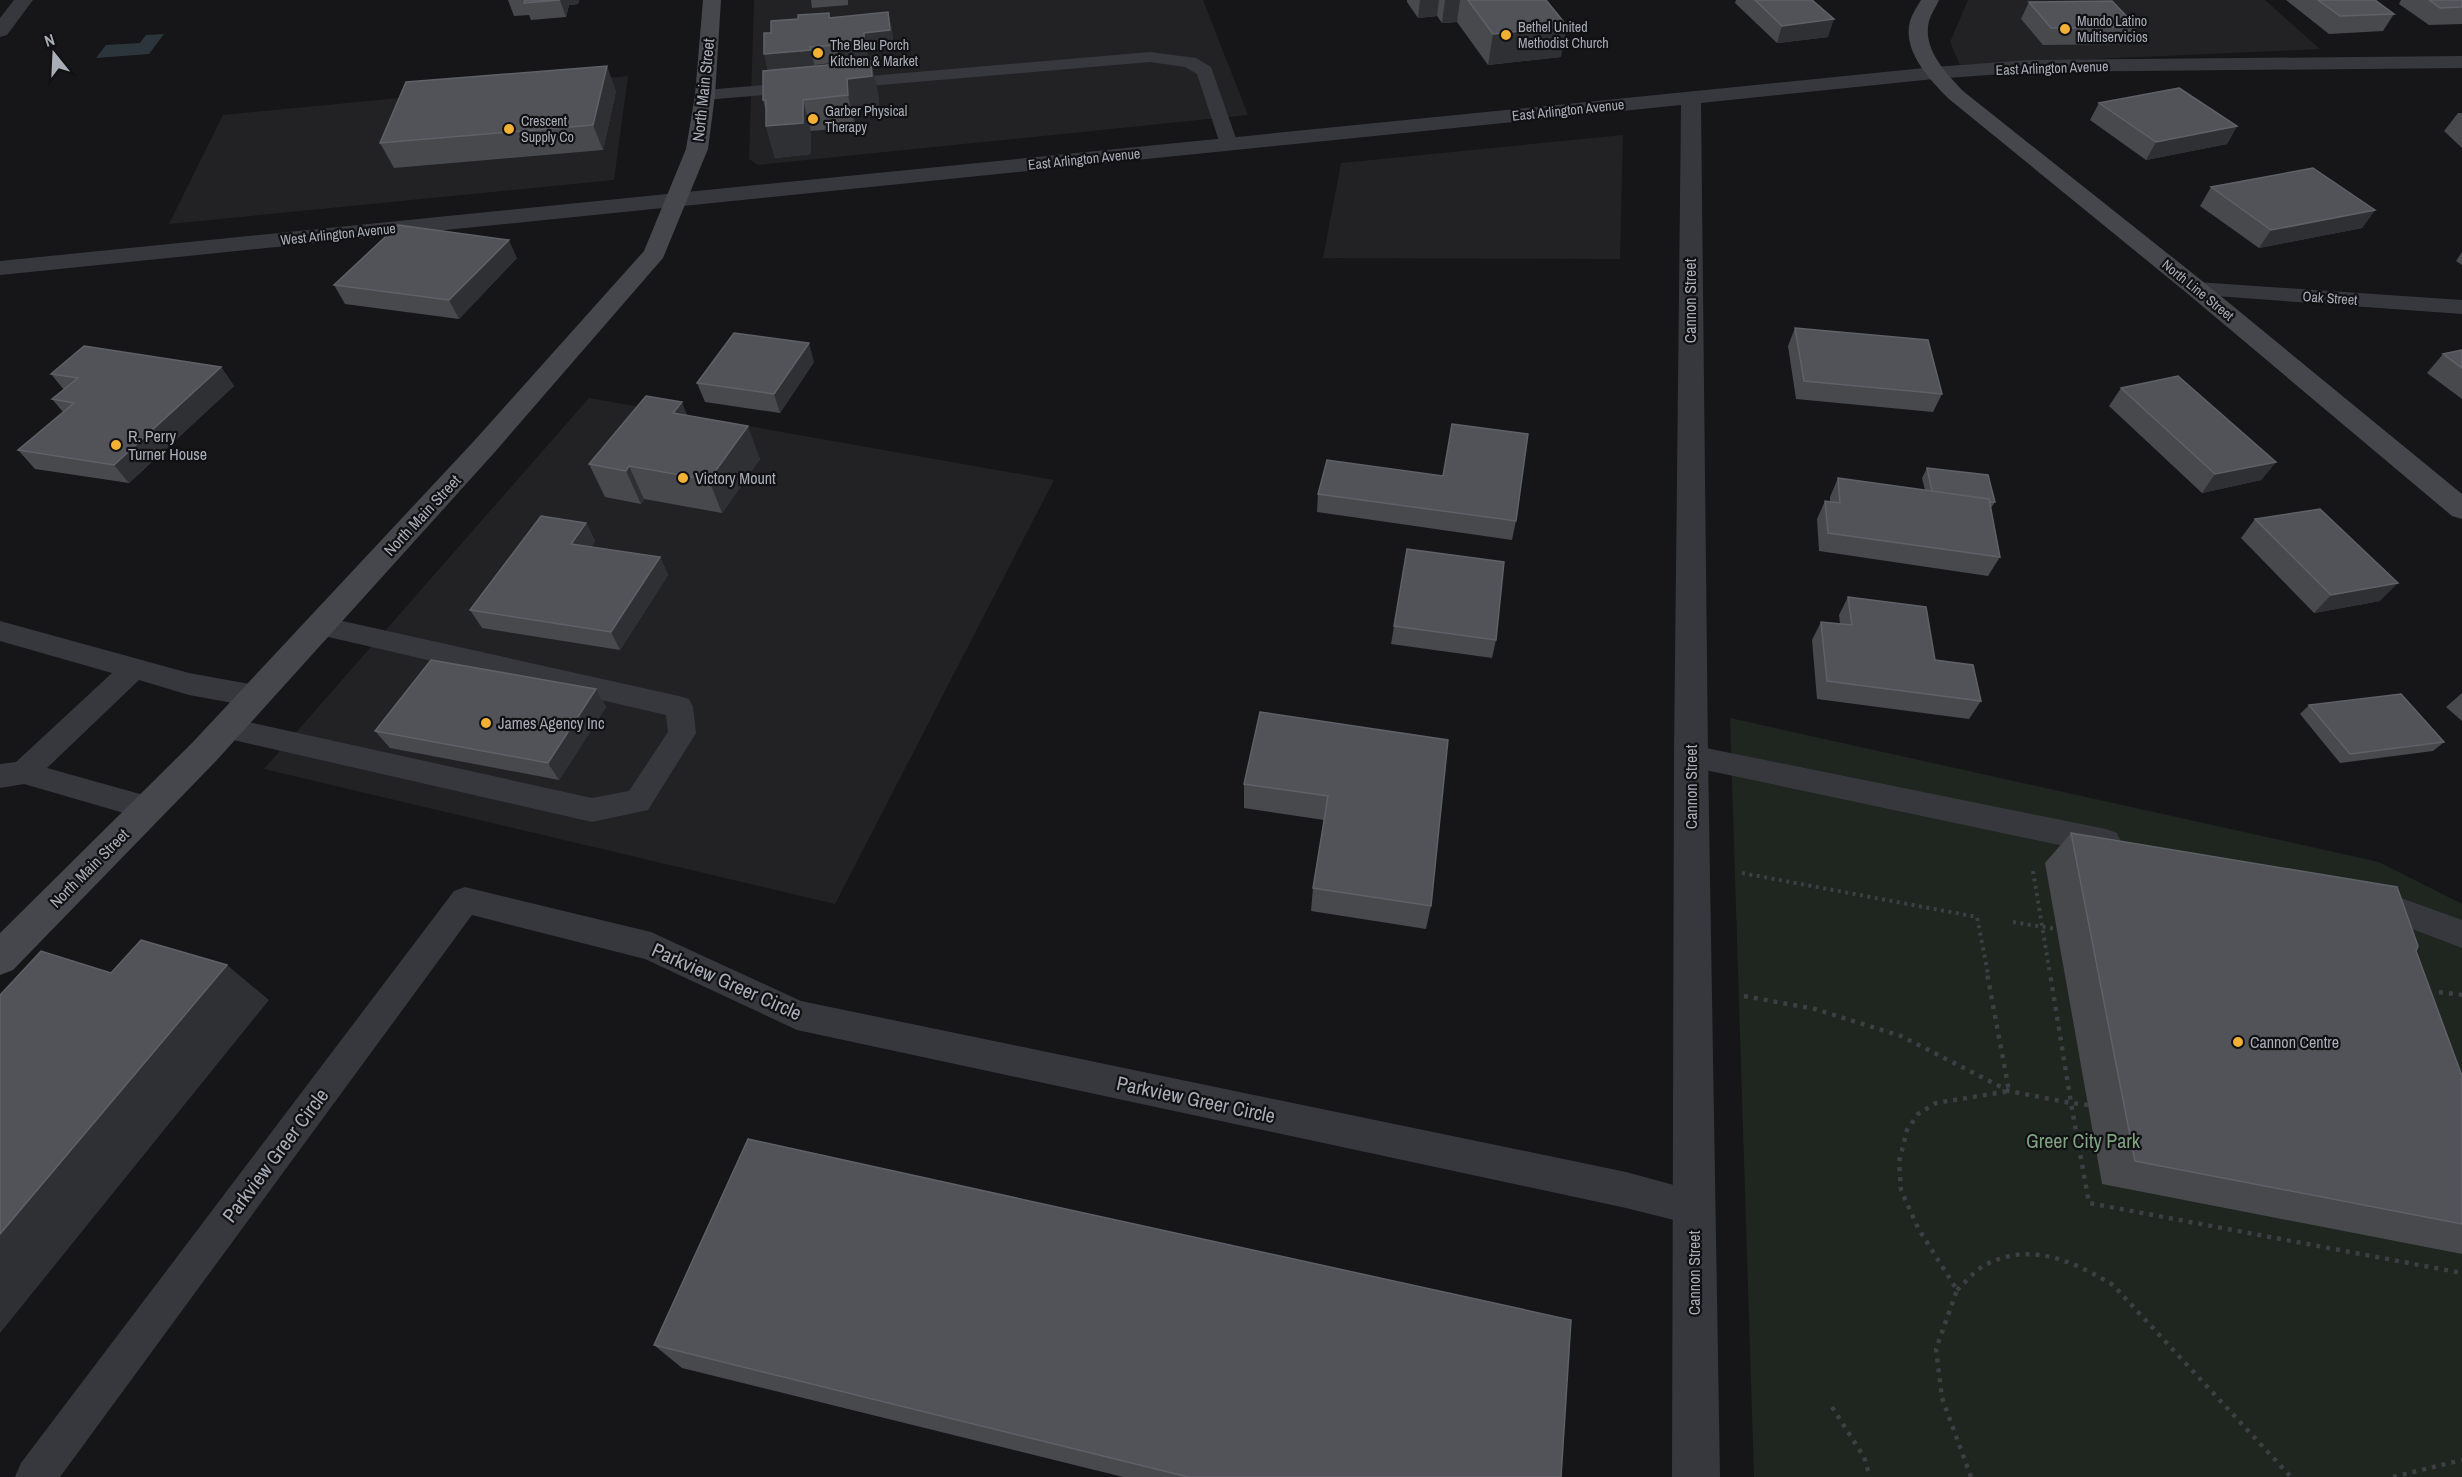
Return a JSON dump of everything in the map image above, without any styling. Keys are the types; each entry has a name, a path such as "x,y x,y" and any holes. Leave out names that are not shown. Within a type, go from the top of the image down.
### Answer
{"main road":[{"name":"North Main Street","path":"0,958 226,728 484,447 655,253 697,149 705,95 712,0"},
{"name":"North Line Street","path":"1930,0 1919,24 1921,46 1934,73 1956,95 2197,289 2462,509"}],"street":[{"path":"0,31 24,0"},
{"name":"East Arlington Avenue","path":"676,201 1934,73 2029,66 2462,62"},
{"name":"Cannon Street","path":"1691,97 1691,756 1696,1477"},
{"name":"West Arlington Avenue","path":"0,268 676,201"},
{"name":"Oak Street","path":"2197,289 2462,307"}],"lane":[{"path":"705,95 1150,57 1190,63 1205,71 1229,144"},
{"path":"226,728 592,810 638,801 682,733 679,707 320,626"},
{"path":"0,631 189,684 255,696"},
{"path":"12,774 134,668"},
{"path":"1691,756 2128,846"},
{"path":"12,774 148,808"},
{"path":"2346,891 2462,934"},
{"name":"Parkview Greer Circle","path":"35,1477 465,900 651,946 797,1015 1614,1188 1694,1207"}],"path":[{"path":"1740,872 1977,916 2009,1091"},
{"path":"2013,922 2056,928"},
{"path":"2042,926 2090,1203 2462,1273"},
{"path":"1693,987 1815,1009 1901,1036 2009,1091 2088,1105"},
{"path":"2439,992 2462,995"},
{"path":"1957,1290 1918,1228 1901,1190 1899,1162 1907,1130 1918,1114 1936,1103 2009,1091"},
{"path":"1971,1477 1942,1398 1936,1349 1957,1290 1984,1266 2017,1254 2051,1255 2081,1265 2113,1285 2290,1477"},
{"path":"1832,1407 1864,1457 1870,1477"},
{"path":"2393,1477 2462,1460"}],"shaded area":[{"path":"754,0 1203,0 1248,115 758,165 749,159"},
{"path":"1968,0 2265,0 2320,49 1960,65 1950,42"},
{"path":"164,34 149,54 96,58 106,45 140,43 146,35"},
{"path":"628,76 614,180 169,224 223,115"},
{"path":"1623,135 1620,259 1323,258 1341,163"},
{"path":"589,398 1054,480 835,904 264,769"}],"green space":[{"name":"Greer City Park","path":"1730,718 2379,862 2462,904 2462,1477 1754,1477"}],"building":[{"path":"525,0 560,0 524,3"},
{"path":"1468,0 1546,0 1567,26 1493,34"},
{"path":"1755,0 1812,0 1834,19 1782,26"},
{"path":"2318,0 2375,0 2394,14 2340,16"},
{"path":"2429,0 2462,0 2462,7 2440,8"},
{"path":"2112,1 2137,27 2051,28 2029,2"},
{"path":"888,12 890,30 864,33 864,39 836,42 836,45 810,47 811,50 764,54 764,33 771,33 771,21 798,19 798,15 829,13 829,18"},
{"path":"871,61 872,76 847,79 848,95 803,100 803,123 766,126 763,71"},
{"path":"607,66 593,125 380,143 406,82"},
{"path":"2179,88 2237,126 2156,142 2099,103"},
{"path":"2313,168 2375,210 2271,230 2211,187"},
{"path":"398,225 509,240 449,300 334,285"},
{"path":"1795,328 1928,340 1942,394 1804,381"},
{"path":"734,333 809,343 774,394 697,383"},
{"name":"R. Perry Turner House","path":"84,346 221,367 114,465 18,450 74,403 52,399 78,378 51,374"},
{"path":"2462,350 2462,368 2443,354"},
{"path":"2178,376 2276,462 2215,474 2121,388"},
{"path":"646,396 682,402 673,413 748,426 709,480 629,466 626,471 589,464"},
{"path":"1452,424 1528,434 1516,521 1318,494 1327,460 1443,476"},
{"path":"1927,468 1988,475 1995,502 1990,502 1989,499 1932,491"},
{"path":"1838,478 1989,499 2000,557 1828,533 1825,501 1840,503"},
{"path":"2320,509 2398,583 2331,595 2255,519"},
{"path":"541,516 586,523 571,544 660,557 611,632 470,610"},
{"path":"1407,549 1504,562 1496,640 1394,626"},
{"path":"1848,597 1926,607 1935,660 1973,665 1981,701 1827,681 1821,622 1852,625"},
{"path":"431,660 596,689 548,763 375,731"},
{"path":"2401,694 2444,742 2350,754 2309,705"},
{"path":"1260,712 1448,740 1431,906 1313,888 1328,796 1244,784"},
{"name":"Cannon Centre","path":"2071,833 2397,887 2418,946 2416,951 2462,1076 2462,1224 2135,1161"},
{"path":"141,940 227,965 0,1234 0,995 41,951 111,973"},
{"path":"748,1139 1571,1320 1561,1477 1188,1477 654,1345"}],"place":[{"name":"Mundo Latino Multiservicios","path":"2065,29"},
{"name":"Bethel United Methodist Church","path":"1506,35"},
{"name":"The Bleu Porch Kitchen & Market","path":"818,53"},
{"name":"Garber Physical Therapy","path":"813,119"},
{"name":"Crescent Supply Co","path":"509,129"},
{"name":"R. Perry Turner House","path":"116,445"},
{"name":"Victory Mount","path":"683,478"},
{"name":"James Agency Inc","path":"486,723"},
{"name":"Cannon Centre","path":"2238,1042"}]}
